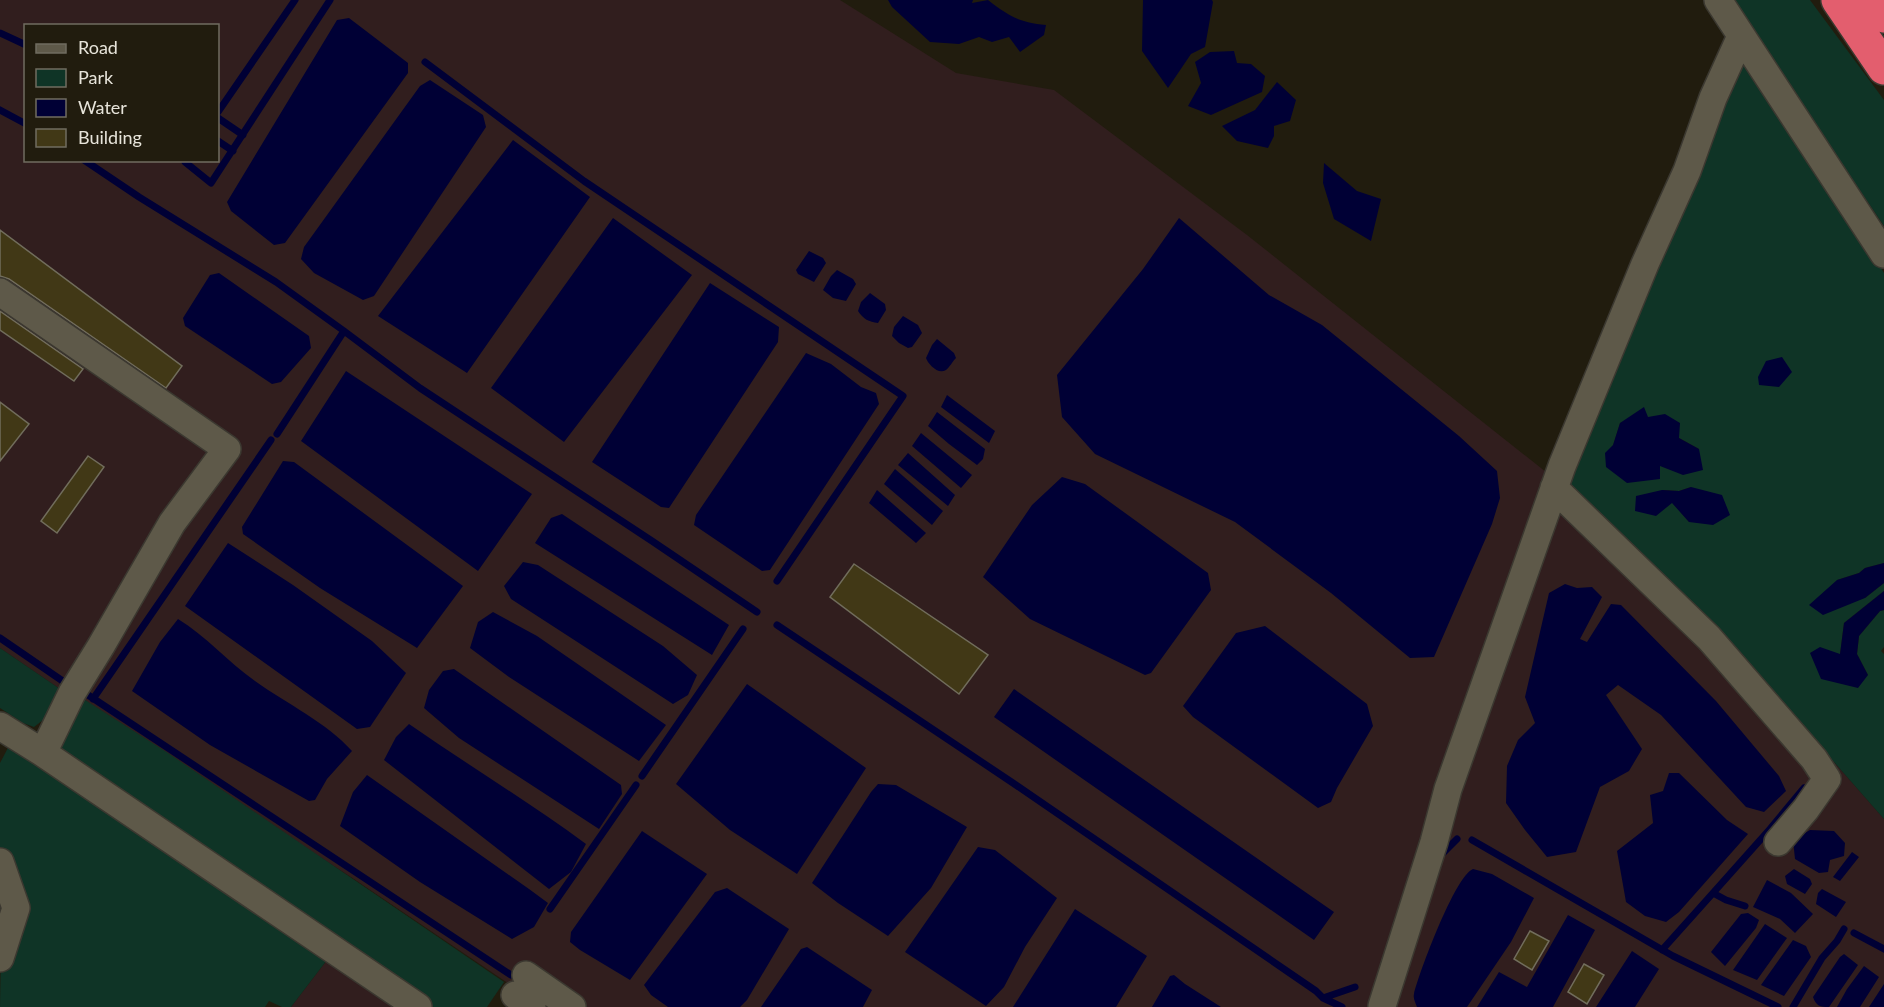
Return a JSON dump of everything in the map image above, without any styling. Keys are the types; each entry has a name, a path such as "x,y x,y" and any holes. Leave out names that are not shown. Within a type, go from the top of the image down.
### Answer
{"highway":[{"path":"1838,0 1884,68"},
{"path":"1873,0 1884,16"}],"street":[{"path":"1718,0 1884,254"},
{"path":"1383,1007 1448,789 1554,488 1741,36"},
{"path":"0,292 227,450 172,523 72,693 43,753"},
{"path":"1554,488 1709,638 1814,759 1827,779 1806,809 1778,842"},
{"path":"0,726 418,1007"},
{"path":"0,862 16,908 0,958"},
{"path":"524,993 572,1007"}],"shaded area":[{"path":"0,0 840,0 956,73 1054,90 1247,235 1551,476 1726,639 1884,819 1884,1007 507,1007 518,990 354,879 0,648"},
{"path":"327,960 397,1007 291,1007"}],"green space":[{"path":"1731,0 1810,0 1884,100 1884,226"},
{"path":"1744,60 1785,115 1884,273 1884,563 1837,580 1865,598 1884,583 1884,591 1844,623 1840,655 1868,675 1857,654 1859,636 1880,611 1884,610 1884,647 1881,651 1884,654 1884,819 1726,639 1562,488 1564,472","holes":["1648,418 1679,438 1699,449 1659,466 1613,446 1620,423","1691,487 1689,522 1662,490 1679,491"]},
{"path":"0,648 60,689 43,720 34,727 23,723 0,708"},
{"path":"82,698 168,753 504,982 487,1007 430,1007 64,757 59,733"},
{"path":"10,744 327,960 291,1007 282,1007 269,1001 265,1007 0,1007 2,892 0,881 0,763"}],"water":[{"path":"888,0 973,0 972,3 988,0 1015,18 1046,25 1044,35 1020,52 1009,37 992,42 979,37 959,44 930,42 892,7"},
{"path":"1143,0 1212,0 1213,2 1205,47 1191,54 1168,88 1142,51"},
{"path":"349,18 408,63 408,73 285,243 274,245 231,211 227,202 337,20"},
{"path":"1234,51 1237,63 1251,64 1265,76 1262,92 1211,115 1188,106 1201,83 1195,62 1210,52"},
{"path":"430,80 483,115 486,127 374,296 363,300 314,273 301,259 304,247 420,86"},
{"path":"1277,82 1296,100 1290,121 1274,126 1274,136 1268,148 1237,141 1222,126 1255,110"},
{"path":"513,140 590,197 467,373 378,316"},
{"path":"1324,163 1357,191 1381,199 1371,241 1334,219 1323,183"},
{"path":"613,218 692,275 564,442 491,388"},
{"path":"1179,218 1269,295 1322,325 1459,436 1497,471 1500,498 1492,524 1434,657 1410,658 1331,593 1235,522 1095,454 1062,417 1057,375 1143,269"},
{"path":"809,251 823,258 826,263 814,282 798,274 796,270"},
{"path":"837,270 853,279 856,284 846,301 833,298 823,290"},
{"path":"219,273 309,336 311,348 281,382 272,384 185,326 183,318 210,275"},
{"path":"710,283 779,327 778,342 669,508 661,507 592,462"},
{"path":"870,293 885,304 886,310 878,323 867,320 858,311 861,302"},
{"path":"903,316 918,325 922,333 912,347 908,348 892,336 894,327"},
{"path":"937,339 954,353 956,358 943,371 934,368 926,358"},
{"path":"806,353 831,364 861,387 876,393 879,404 770,570 762,571 694,525 696,515"},
{"path":"1782,357 1792,372 1779,387 1759,385 1758,377 1766,361"},
{"path":"346,371 532,494 478,571 301,441"},
{"path":"947,395 995,431 989,443 941,407"},
{"path":"1644,407 1648,417 1665,414 1680,423 1679,438 1699,449 1703,470 1683,475 1660,466 1660,479 1627,483 1606,467 1605,453 1613,445 1620,423"},
{"path":"937,412 985,449 983,459 977,465 928,426"},
{"path":"921,433 972,475 961,488 912,446"},
{"path":"908,453 955,495 948,506 898,465"},
{"path":"283,461 294,462 463,586 417,648 320,588 243,534 242,527"},
{"path":"895,469 943,511 932,525 884,484"},
{"path":"1062,477 1085,484 1208,573 1211,590 1151,673 1145,675 1030,619 983,577 1032,505"},
{"path":"1691,487 1722,495 1730,515 1713,525 1689,522 1672,503 1656,516 1635,511 1636,496 1662,490 1679,491"},
{"path":"877,490 926,533 916,543 869,503"},
{"path":"562,514 729,625 712,655 535,543 551,518"},
{"path":"228,543 293,585 372,641 406,673 370,727 357,729 185,606"},
{"path":"523,562 538,565 663,646 697,675 688,695 673,704 511,599 504,586"},
{"path":"1884,563 1884,583 1865,598 1823,615 1809,605 1837,580"},
{"path":"1565,584 1577,588 1592,587 1602,597 1580,639 1587,642 1611,604 1621,605 1716,701 1779,776 1786,791 1764,812 1746,807 1661,715 1618,685 1606,695 1642,749 1629,771 1600,787 1576,852 1547,857 1506,803 1507,766 1518,740 1535,723 1525,697 1549,593"},
{"path":"1884,591 1884,610 1880,611 1859,636 1857,654 1868,675 1858,688 1821,679 1810,653 1820,647 1840,654 1844,623"},
{"path":"493,612 537,636 666,725 639,761 509,677 470,648 478,622"},
{"path":"178,619 198,633 245,674 318,722 352,751 327,779 315,800 309,801 210,745 132,691 160,642"},
{"path":"1265,626 1367,704 1373,726 1331,802 1318,808 1193,717 1183,706 1236,633"},
{"path":"454,669 621,785 622,794 599,829 459,738 424,708 429,690 443,671"},
{"path":"747,684 866,768 797,874 730,830 676,784"},
{"path":"1014,689 1334,912 1314,940 994,717"},
{"path":"409,724 586,844 571,872 549,889 384,760 396,737"},
{"path":"1669,773 1679,773 1727,820 1748,834 1679,912 1666,922 1645,916 1626,902 1617,851 1653,823 1650,795 1663,791"},
{"path":"367,775 548,903 534,927 512,939 420,882 340,826 353,792"},
{"path":"878,784 896,785 967,827 931,888 888,936 812,883"},
{"path":"1810,830 1834,831 1845,843 1844,856 1830,860 1828,872 1819,873 1795,859 1793,840"},
{"path":"642,831 707,874 630,980 570,942 571,932"},
{"path":"978,847 995,850 1057,898 1025,947 1004,987 986,1006 905,952"},
{"path":"1852,852 1859,857 1840,881 1833,877"},
{"path":"1473,869 1492,874 1534,898 1511,942 1467,1007 1417,1007 1414,994 1430,947 1457,889"},
{"path":"1794,869 1810,879 1812,884 1805,894 1787,884 1785,876"},
{"path":"1767,880 1791,893 1813,914 1795,933 1780,919 1753,907"},
{"path":"727,888 789,929 747,1000 740,1007 668,1007 651,995 644,985 715,892"},
{"path":"1822,889 1846,902 1836,917 1816,904 1818,893"},
{"path":"1075,909 1147,956 1116,1007 1013,1007"},
{"path":"1748,913 1759,920 1756,928 1725,966 1711,952 1741,914"},
{"path":"1568,915 1595,930 1553,1007 1477,1007 1499,972 1527,987"},
{"path":"1765,924 1787,938 1757,980 1733,970"},
{"path":"1793,940 1806,946 1811,957 1784,996 1761,985"},
{"path":"807,947 872,990 863,1007 761,1007 801,949"},
{"path":"1632,951 1659,969 1635,1007 1596,1007"},
{"path":"1844,954 1858,965 1829,1007 1823,1007 1813,997"},
{"path":"1864,966 1879,977 1860,1007 1837,1007 1847,989"},
{"path":"1174,975 1221,1007 1152,1007 1170,976"},
{"path":"1884,984 1884,1007 1869,1007"}],"building":[{"path":"0,230 182,366 166,388 9,279 0,276"},
{"path":"0,311 83,369 74,381 0,330"},
{"path":"0,402 29,424 0,461"},
{"path":"88,456 104,467 57,533 41,521"},
{"path":"854,564 988,655 959,694 830,597"},
{"path":"1530,931 1549,941 1532,970 1514,959"},
{"path":"1584,964 1604,975 1587,1004 1568,992"}],"waterway":[{"path":"219,111 295,0"},
{"path":"185,162 211,183 330,0"},
{"path":"0,33 24,44"},
{"path":"425,62 584,181 903,396 777,581"},
{"path":"0,110 24,123"},
{"path":"219,119 243,135"},
{"path":"219,142 233,151"},
{"path":"87,162 276,282 420,388 757,612"},
{"path":"277,434 344,331"},
{"path":"93,699 271,440"},
{"path":"777,625 1013,783 1323,998 1342,1007"},
{"path":"642,776 743,629"},
{"path":"0,638 67,684"},
{"path":"85,693 511,975"},
{"path":"550,909 636,785"},
{"path":"1713,893 1804,788"},
{"path":"1441,855 1457,839"},
{"path":"1472,840 1673,956 1778,1007"},
{"path":"1662,950 1713,893 1745,906"},
{"path":"1793,1007 1822,958 1844,929"},
{"path":"1854,933 1884,949"},
{"path":"1323,998 1355,987"}]}
